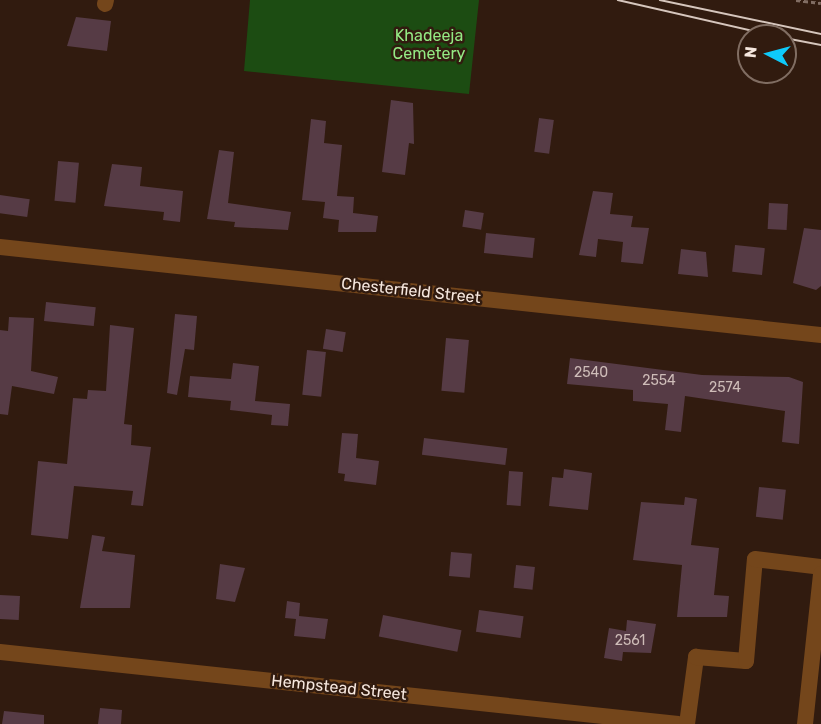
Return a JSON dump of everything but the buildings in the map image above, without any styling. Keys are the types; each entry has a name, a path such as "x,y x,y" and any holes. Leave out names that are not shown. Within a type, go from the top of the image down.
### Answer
{"street":[{"name":"Chesterfield Street","path":"0,247 821,335"},
{"path":"687,724 696,657 746,661 754,559 821,567"},
{"path":"805,724 821,574"},
{"name":"Hempstead Street","path":"0,652 678,724"}],"path":[{"path":"796,0 821,3"}],"green space":[{"name":"Khadeeja Cemetery","path":"250,0 479,0 469,94 244,71"}],"tram line":[{"path":"618,0 737,27"},
{"path":"660,0 821,34"},
{"path":"797,40 821,45"}]}
